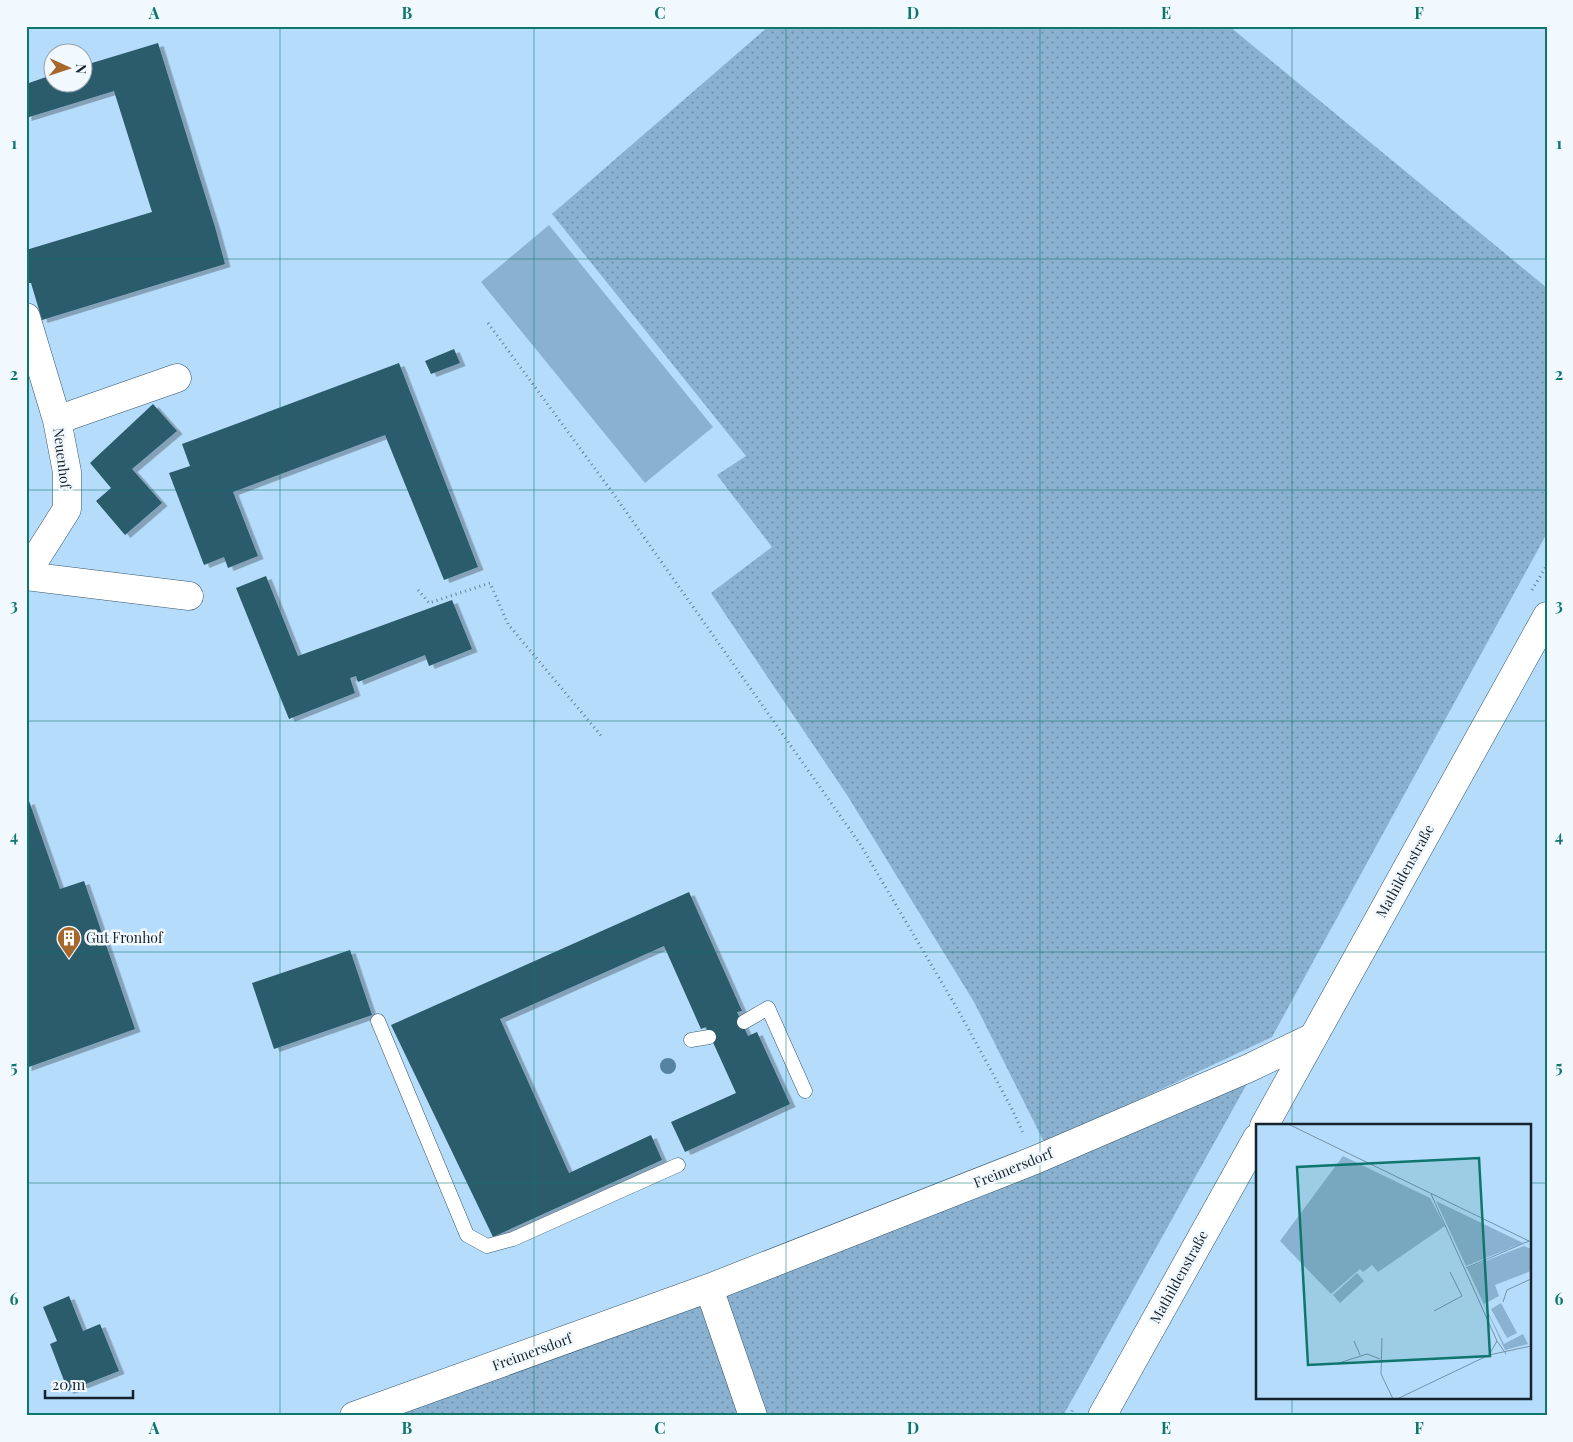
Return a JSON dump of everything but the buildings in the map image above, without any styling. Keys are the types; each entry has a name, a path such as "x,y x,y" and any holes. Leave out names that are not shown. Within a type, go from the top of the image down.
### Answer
{"street":[{"name":"Neuenhof","path":"26,317 57,420 67,472 67,510 26,575"},
{"name":"Neuenhof","path":"57,420 177,378"},
{"path":"26,575 189,596"},
{"name":"Mathildenstraße","path":"1265,1124 1547,616"},
{"name":"Freimersdorf","path":"354,1416 709,1288 1035,1160 1256,1064 1313,1037"},
{"name":"Mathildenstraße","path":"1102,1416 1256,1140"},
{"path":"709,1288 753,1416"}],"lane":[{"path":"744,1022 768,1008 805,1091"},
{"path":"378,1021 467,1235 488,1246 513,1239 678,1165"},
{"path":"691,1040 709,1037"}],"path":[{"path":"488,324 615,496 860,844 958,1010 1012,1107 1035,1160"},
{"path":"418,590 430,603 490,583 508,624 603,738"}],"shaded area":[{"path":"769,26 1229,26 1547,288 1547,533 1272,1037 1045,1144 974,1002 847,795 711,593 772,547 717,475 746,456 552,214"},
{"path":"549,225 713,427 645,483 481,282"},
{"path":"1249,1080 1063,1416 764,1416 724,1296"},
{"path":"700,1304 738,1416 389,1416"}],"place":[{"name":"Gut Fronhof","path":"69,959"}]}
